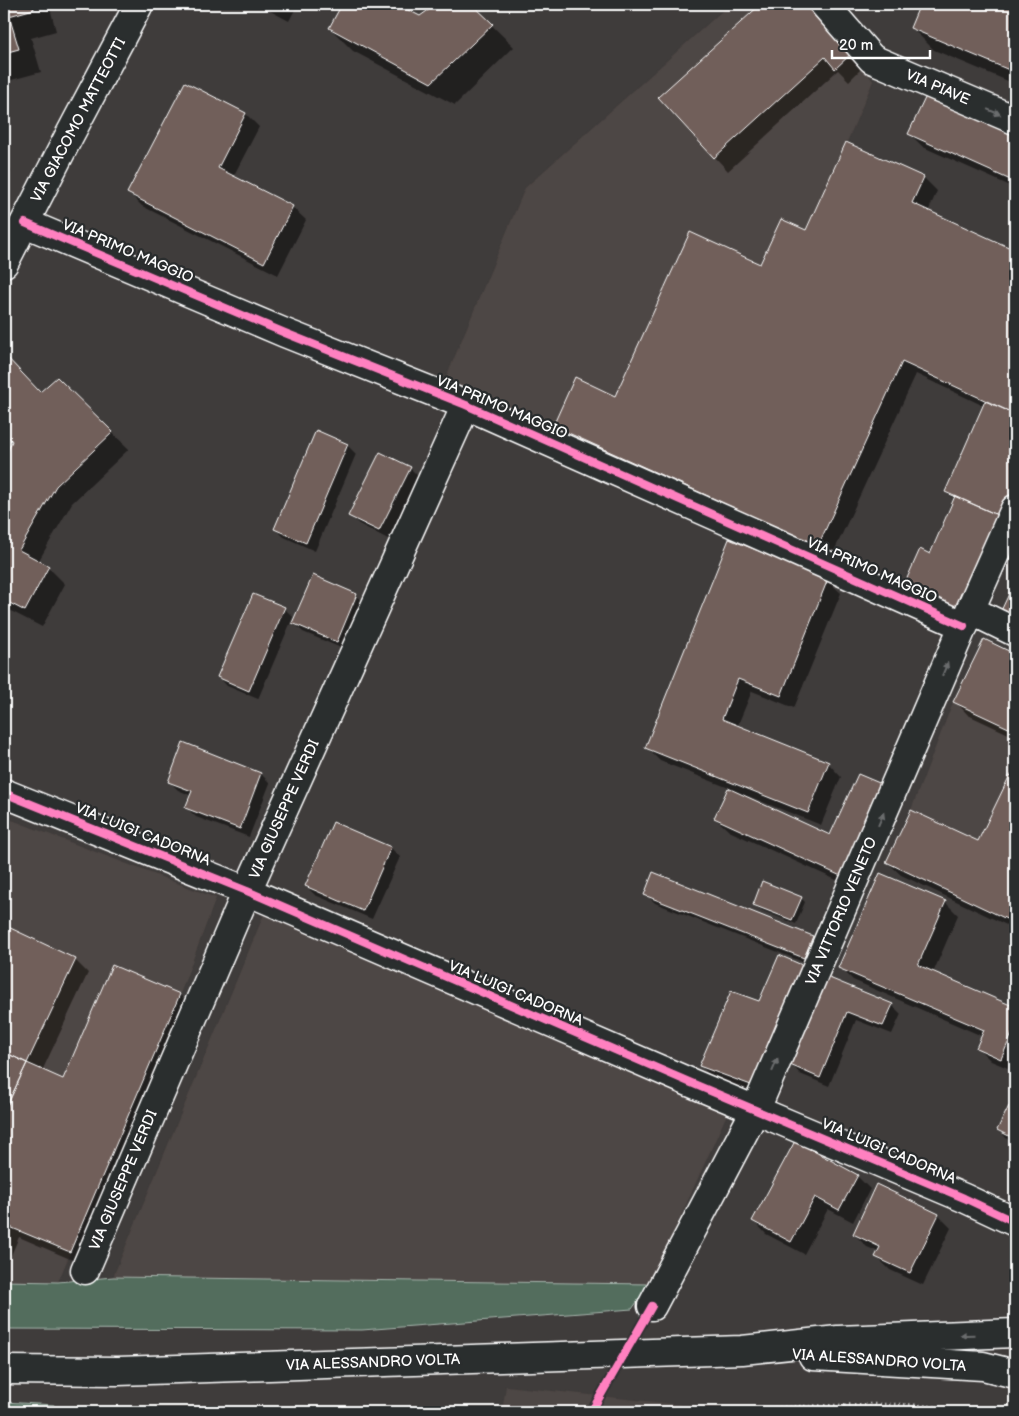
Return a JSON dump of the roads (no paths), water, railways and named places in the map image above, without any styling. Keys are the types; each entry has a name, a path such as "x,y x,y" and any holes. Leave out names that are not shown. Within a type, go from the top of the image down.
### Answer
{"street":[{"name":"VIA GIACOMO MATTEOTTI","path":"4,263 139,4"},
{"name":"VIA PIAVE","path":"824,4 872,59 1015,120"},
{"name":"VIA PRIMO MAGGIO","path":"25,222 285,333 466,405 967,618 1015,632"},
{"name":"VIA GIUSEPPE VERDI","path":"85,1270 247,891 466,405"},
{"name":"VIA VITTORIO VENETO","path":"652,1306 756,1109 1015,509"},
{"name":"VIA LUIGI CADORNA","path":"4,793 247,891 964,1198 1015,1222"},
{"name":"VIA ALESSANDRO VOLTA","path":"4,1370 118,1370 742,1350 838,1340 1015,1333"},
{"name":"VIA ALESSANDRO VOLTA","path":"742,1350 850,1359 983,1366 1015,1374"}]}
